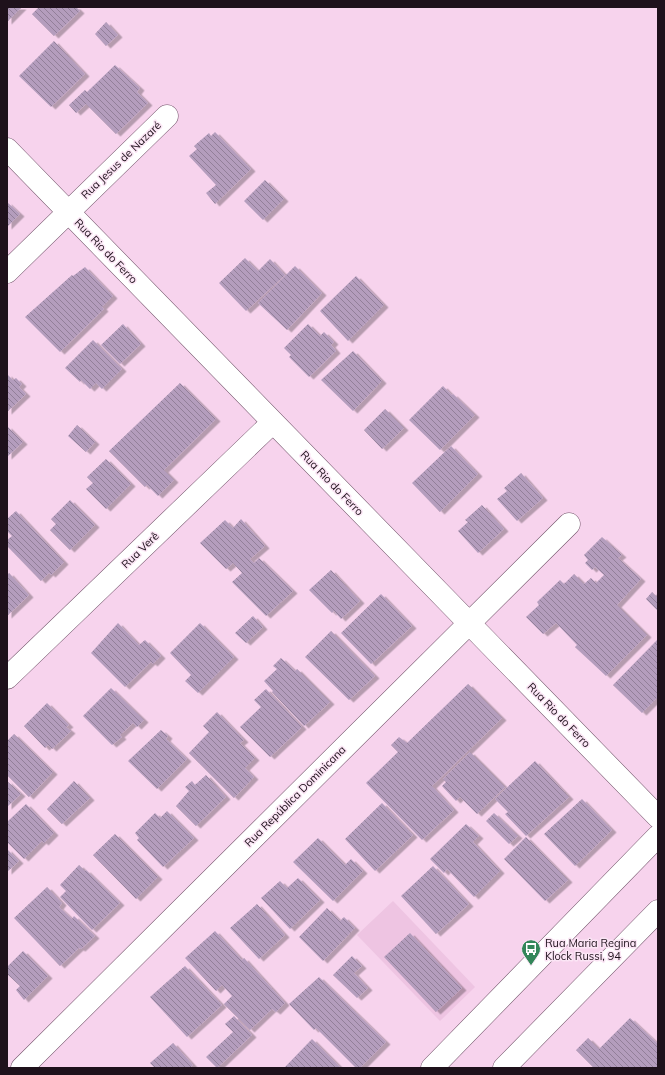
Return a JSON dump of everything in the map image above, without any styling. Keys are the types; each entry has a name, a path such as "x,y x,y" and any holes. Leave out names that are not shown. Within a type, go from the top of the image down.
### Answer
{"street":[{"name":"Rua Jesus de Nazaré","path":"7,272 167,116"},
{"name":"Rua Rio do Ferro","path":"7,149 658,817"},
{"name":"Rua Verê","path":"7,678 273,422"},
{"name":"Rua República Dominicana","path":"22,1068 568,524"},
{"path":"432,1068 658,836"},
{"path":"504,1068 658,911"}],"shaded area":[{"path":"393,901 475,987 440,1021 357,935"}],"building":[{"path":"7,7 22,7 7,22"},
{"path":"39,7 76,7 80,11 54,36 32,14"},
{"path":"106,22 118,35 106,46 95,34"},
{"path":"54,41 85,74 51,107 19,76"},
{"path":"115,65 140,88 137,92 148,103 116,134 86,104 76,113 69,105 85,90 87,92"},
{"path":"215,132 251,169 215,204 206,193 216,185 189,156 197,149 194,146 209,133 211,136"},
{"path":"265,180 284,199 263,220 244,201"},
{"path":"7,202 20,214 7,227"},
{"path":"245,258 258,271 270,259 285,275 246,311 219,283"},
{"path":"295,266 322,293 287,330 258,303"},
{"path":"85,267 113,296 102,307 104,309 60,352 25,317 72,275 73,276"},
{"path":"356,276 384,305 348,341 320,311"},
{"path":"123,324 141,344 120,364 101,345"},
{"path":"308,324 320,336 324,332 334,342 331,345 336,351 309,377 289,357 291,355 284,348"},
{"path":"93,340 122,369 102,389 96,383 90,389 65,368"},
{"path":"353,351 382,381 353,411 321,380"},
{"path":"7,374 13,380 16,378 22,384 19,387 26,394 7,412"},
{"path":"180,383 216,419 164,470 174,480 158,496 147,485 145,487 109,451"},
{"path":"443,386 475,415 440,450 409,420"},
{"path":"385,409 404,428 382,449 364,430"},
{"path":"77,425 95,442 86,452 68,436"},
{"path":"7,426 23,442 7,457"},
{"path":"451,446 478,474 440,512 412,483"},
{"path":"106,459 131,484 106,509 86,489 93,483 87,477"},
{"path":"521,473 543,498 517,521 497,499 507,491 504,488"},
{"path":"70,500 95,525 70,550 50,530 56,524 51,519"},
{"path":"482,505 504,529 478,553 458,531 468,522 465,520"},
{"path":"16,511 64,562 51,575 49,573 41,581 7,546 7,540 12,536 7,531 7,519"},
{"path":"241,519 265,546 250,559 254,563 259,558 293,591 266,616 232,582 242,573 233,563 226,569 200,543 225,520 233,528"},
{"path":"602,537 622,555 618,558 641,579 617,605 647,635 606,676 575,647 577,645 556,623 543,634 526,617 539,605 537,602 560,580 564,584 574,574 584,584 591,578 596,583 604,575 595,567 592,570 585,563 588,560 584,555"},
{"path":"331,570 360,601 341,619 334,611 332,613 309,590"},
{"path":"9,573 29,595 7,616 7,575"},
{"path":"652,592 658,598 658,611 646,599"},
{"path":"381,594 412,626 371,664 341,633"},
{"path":"253,616 263,627 246,643 235,633"},
{"path":"118,623 139,645 145,640 161,656 153,664 151,662 125,687 91,653"},
{"path":"200,623 234,657 198,693 185,681 191,675 170,653"},
{"path":"331,631 375,676 349,700 305,657"},
{"path":"657,640 658,697 642,713 613,685"},
{"path":"281,658 295,671 297,669 330,702 304,726 272,692 273,691 264,681 277,669 273,666"},
{"path":"468,684 502,718 432,786 454,810 422,840 366,783 398,752 391,745 399,737 407,743"},
{"path":"111,688 144,720 137,727 133,723 120,735 122,737 112,745 83,716"},
{"path":"266,689 302,727 270,757 240,727 261,707 254,700"},
{"path":"47,703 69,725 66,727 71,731 52,749 48,745 45,748 24,726"},
{"path":"217,712 244,740 240,743 255,758 245,768 254,777 234,798 189,753 209,732 203,726"},
{"path":"161,730 168,736 166,739 187,759 157,789 128,761"},
{"path":"14,734 53,772 29,797 7,775 7,741"},
{"path":"470,752 505,787 477,814 460,797 456,801 442,786 446,782 443,779"},
{"path":"535,761 569,797 526,836 505,814 508,812 495,799"},
{"path":"206,775 226,797 196,826 176,806 189,791 185,787 192,781 195,785"},
{"path":"7,781 21,794 7,807"},
{"path":"74,781 90,798 62,824 47,809"},
{"path":"582,799 612,830 575,866 544,834"},
{"path":"382,803 413,835 375,871 345,839"},
{"path":"26,804 54,833 44,843 42,841 24,859 7,842 7,822"},
{"path":"167,811 194,838 163,867 137,840 139,838 135,833 155,813 160,818"},
{"path":"494,813 518,836 509,844 486,821"},
{"path":"466,824 479,836 473,842 500,871 474,897 447,869 444,873 430,859"},
{"path":"115,834 158,877 136,899 93,855"},
{"path":"526,837 568,880 545,901 504,859"},
{"path":"318,838 345,865 351,859 363,871 333,901 293,862"},
{"path":"7,849 19,861 7,872"},
{"path":"79,865 120,903 92,930 60,897 66,891 60,885"},
{"path":"433,866 469,904 436,934 401,896"},
{"path":"298,878 320,900 290,929 261,898 280,881 287,888"},
{"path":"47,887 62,903 59,907 72,919 74,916 95,936 81,949 79,948 60,966 14,918"},
{"path":"257,904 285,935 259,959 230,928"},
{"path":"327,908 340,921 344,917 355,928 323,961 299,937"},
{"path":"215,931 242,960 244,958 285,1003 276,1012 272,1009 250,1030 224,1004 232,996 222,985 216,991 185,958"},
{"path":"410,933 462,988 436,1012 384,957"},
{"path":"23,951 48,976 24,1000 16,990 20,986 7,974 7,967"},
{"path":"352,956 362,966 354,973 368,988 357,998 333,975"},
{"path":"185,966 222,1005 187,1037 150,997"},
{"path":"319,977 386,1042 360,1068 356,1068 316,1028 314,1030 289,1004"},
{"path":"234,1016 252,1035 217,1068 206,1057 233,1032 225,1024"},
{"path":"630,1018 658,1044 658,1068 594,1068 576,1050 588,1038 599,1049"},
{"path":"312,1039 341,1068 285,1067"},
{"path":"173,1043 193,1065 190,1068 155,1068 150,1063"}],"place":[{"name":"Rua Maria Regina Klock Russi, 94","path":"531,966"}]}
